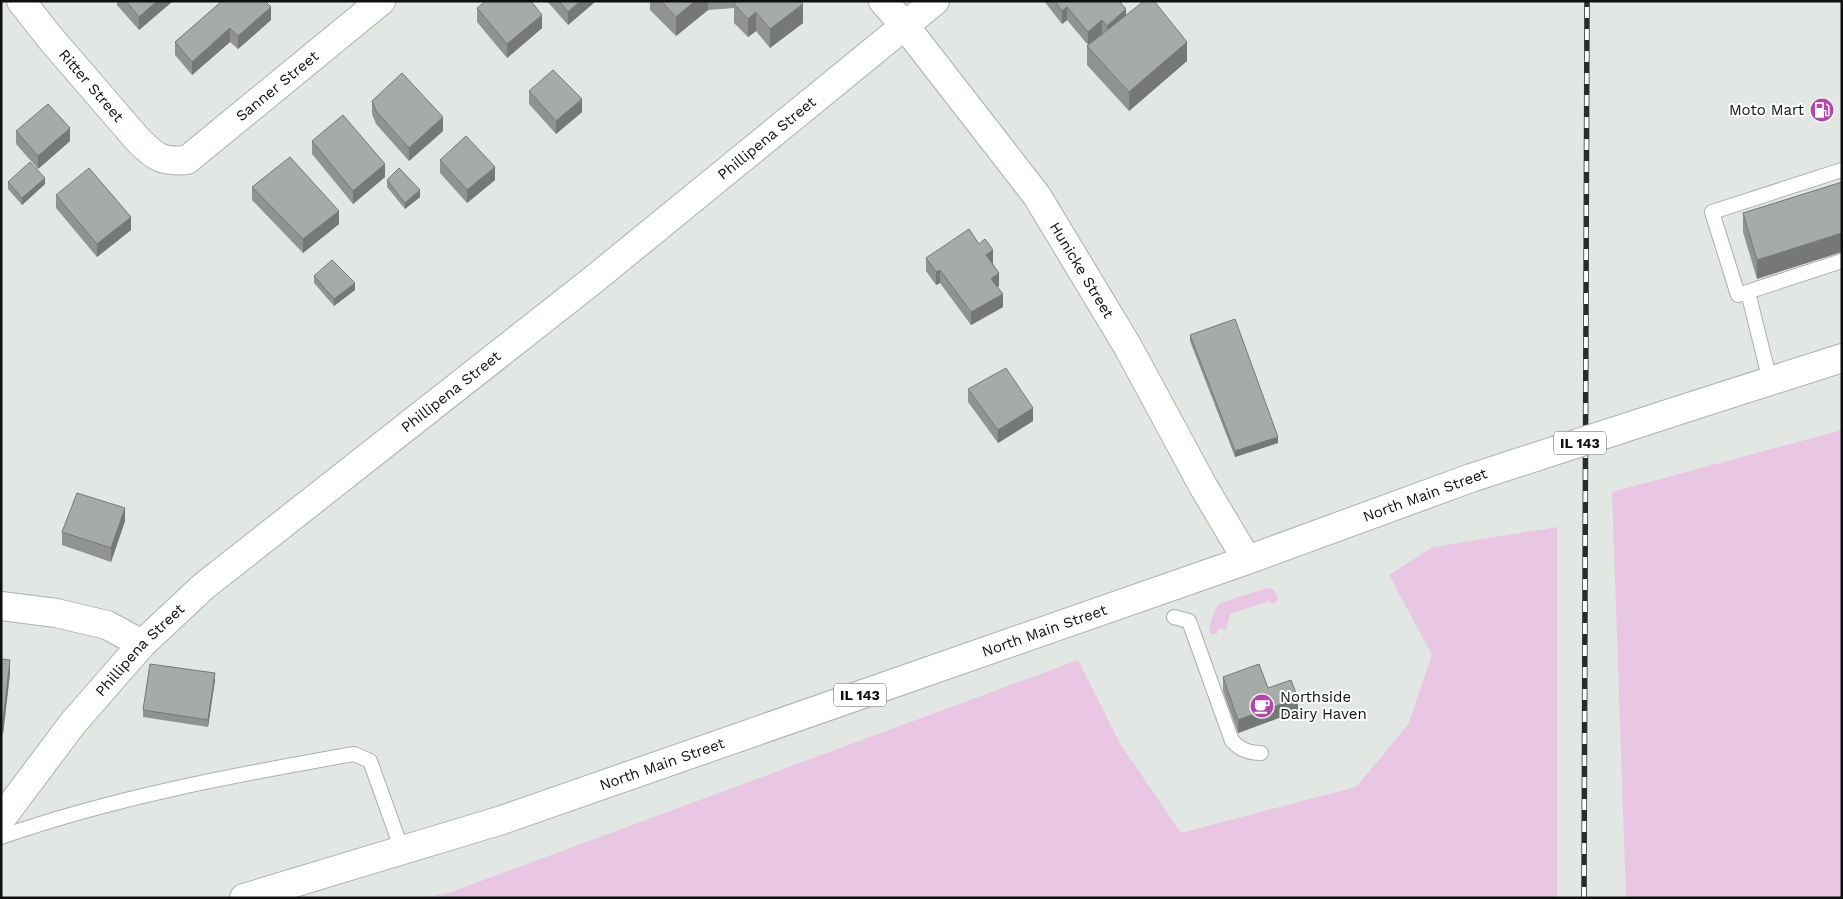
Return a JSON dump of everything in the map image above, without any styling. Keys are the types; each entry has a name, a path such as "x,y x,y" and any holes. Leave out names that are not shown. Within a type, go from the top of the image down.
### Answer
{"street":[{"name":"Ritter Street","path":"21,1 51,39 138,140 152,154 170,161"},
{"name":"Sanner Street","path":"170,161 187,160 381,1"},
{"name":"Hunicke Street","path":"883,1 906,26 1037,196 1128,347 1203,486 1247,560"},
{"name":"Phillipena Street","path":"1,819 73,724 142,644 204,586 585,286 935,1"},
{"name":"North Main Street","path":"244,898 502,820 1247,560 1471,478 1842,358"},
{"path":"1,606 56,613 106,625 142,644"}],"lane":[{"path":"1842,170 1712,212 1738,295 1842,261"},
{"path":"1748,292 1770,381"},
{"path":"1174,617 1189,621 1232,741 1250,753 1261,753"},
{"path":"1,837 75,813 172,789 354,754 370,760 402,850"}],"shaded area":[{"path":"1842,430 1842,898 1626,898 1612,492"},
{"path":"1557,527 1557,898 426,898 451,892 1078,660 1121,745 1181,833 1356,787 1408,725 1432,655 1389,575 1433,547"},
{"path":"1267,588 1274,590 1278,599 1275,603 1271,604 1269,601 1230,614 1226,630 1221,628 1217,634 1210,634 1212,618 1220,603"}],"building":[{"path":"126,1 157,1 139,17"},
{"path":"222,1 265,1 271,7 238,36 230,28 192,62 175,42"},
{"path":"486,1 531,1 542,15 507,44 477,8"},
{"path":"559,1 580,1 568,12"},
{"path":"661,1 695,1 676,17"},
{"path":"737,1 800,1 803,4 770,29 756,12 748,19 734,4"},
{"path":"1055,1 1119,1 1126,9 1107,26 1102,20 1088,32 1067,7 1062,11"},
{"path":"1144,1 1154,1 1187,42 1129,92 1087,46"},
{"path":"553,70 582,99 556,121 529,91"},
{"path":"402,73 443,117 409,148 376,111 372,101"},
{"path":"48,104 70,128 38,156 16,131"},
{"path":"343,115 385,164 353,191 312,141"},
{"path":"466,136 495,167 467,190 440,160"},
{"path":"290,157 339,211 303,239 252,187"},
{"path":"30,162 45,178 22,198 8,182"},
{"path":"89,168 131,217 97,244 56,195"},
{"path":"399,168 420,190 405,203 387,180"},
{"path":"1842,182 1842,233 1757,260 1743,213"},
{"path":"969,229 979,244 985,239 993,250 986,255 999,273 991,279 1003,294 971,312 940,270 936,272 926,258"},
{"path":"332,260 355,283 334,299 314,276"},
{"path":"1235,319 1278,437 1235,451 1190,335"},
{"path":"1006,368 1033,408 998,430 968,389"},
{"path":"77,493 125,508 111,548 62,532"},
{"path":"1,659 10,660 3,721 1,721"},
{"path":"150,664 215,673 208,720 143,710"},
{"path":"1259,664 1268,688 1291,680 1298,698 1238,720 1223,677"}],"railway":[{"path":"1584,898 1587,1"}],"place":[{"name":"Moto Mart","path":"1822,110"},
{"name":"Northside Dairy Haven","path":"1262,706"}]}
